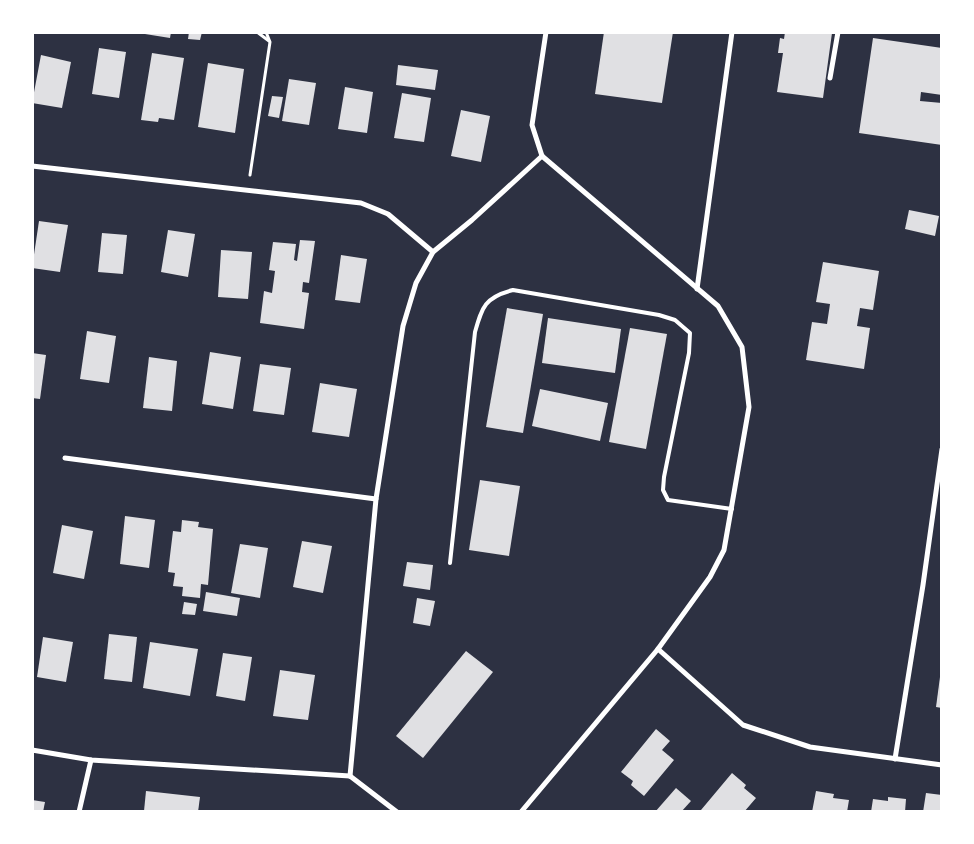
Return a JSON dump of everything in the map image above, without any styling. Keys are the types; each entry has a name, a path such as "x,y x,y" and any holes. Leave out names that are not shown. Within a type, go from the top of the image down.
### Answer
{"street":[{"path":"521,812 658,649 710,577 724,550 749,407 742,347 718,306 542,156 532,125 546,32"},
{"path":"697,288 732,32"},
{"path":"830,78 838,32"},
{"path":"350,776 376,499 403,326 416,284 433,252 472,220 542,156"},
{"path":"32,166 362,203 388,214 433,252"},
{"path":"895,759 923,586 942,449"},
{"path":"66,458 376,499"},
{"path":"658,649 743,725 810,747 942,766"},
{"path":"32,750 91,760 350,776 397,812"},
{"path":"79,812 91,760"}],"lane":[{"path":"450,563 475,332 483,306 500,293 512,290 659,314 675,320 690,333 689,353 663,490 668,500 732,509"}],"path":[{"path":"257,32 270,42"},
{"path":"248,191 270,42 266,32"}],"building":[{"path":"145,32 171,32 170,38 145,34"},
{"path":"189,32 202,32 200,40 188,39"},
{"path":"604,32 673,32 662,103 595,94"},
{"path":"785,32 832,33 823,98 777,92 783,53 778,53 780,38 784,39"},
{"path":"873,38 942,48 942,95 921,92 920,101 942,103 942,145 859,133"},
{"path":"99,48 126,52 119,98 92,94"},
{"path":"152,53 184,58 174,120 159,118 158,122 141,120"},
{"path":"41,55 71,62 62,108 32,103"},
{"path":"208,63 244,69 235,133 198,127"},
{"path":"398,65 438,70 435,90 396,85"},
{"path":"289,79 316,83 309,125 282,121"},
{"path":"345,87 373,92 367,133 338,129"},
{"path":"402,93 431,98 424,142 394,138"},
{"path":"272,96 283,97 279,118 268,116"},
{"path":"461,110 490,116 481,162 451,156"},
{"path":"909,210 939,216 935,236 905,229"},
{"path":"39,221 68,225 60,272 32,268"},
{"path":"168,230 195,234 188,277 161,272"},
{"path":"102,233 127,235 123,274 98,272"},
{"path":"300,240 315,241 309,283 303,282 302,292 309,293 304,329 260,323 264,291 272,293 275,271 269,270 273,242 296,244 294,260 297,261"},
{"path":"221,250 252,252 248,299 218,297"},
{"path":"341,255 367,259 360,303 335,300"},
{"path":"823,262 879,271 873,310 860,308 857,326 870,328 864,369 806,360 812,322 827,324 830,304 816,302"},
{"path":"507,308 543,314 523,433 486,427"},
{"path":"548,318 621,329 615,373 542,363"},
{"path":"630,328 667,334 646,449 609,442"},
{"path":"87,331 116,336 109,383 80,379"},
{"path":"210,352 241,357 233,409 202,404"},
{"path":"32,353 46,355 40,399 32,398"},
{"path":"149,357 177,361 172,411 143,408"},
{"path":"260,364 291,368 284,415 253,411"},
{"path":"320,383 357,389 349,437 312,432"},
{"path":"540,389 608,403 600,441 532,426"},
{"path":"480,480 520,486 509,556 469,550"},
{"path":"125,516 155,520 149,568 120,564"},
{"path":"182,520 199,522 198,527 213,529 208,585 201,584 200,598 182,596 183,587 173,586 175,573 168,572 173,531 181,532"},
{"path":"62,525 93,531 84,579 53,573"},
{"path":"302,541 332,546 323,593 293,587"},
{"path":"240,544 268,548 260,598 231,593"},
{"path":"407,562 433,565 430,590 403,586"},
{"path":"206,592 240,598 237,616 203,611"},
{"path":"417,598 435,601 430,626 413,623"},
{"path":"184,602 197,604 195,615 182,614"},
{"path":"109,634 137,637 132,682 104,679"},
{"path":"43,637 73,642 66,682 37,677"},
{"path":"150,642 198,649 190,696 143,688"},
{"path":"466,651 493,672 423,758 396,736"},
{"path":"223,653 252,657 245,701 216,696"},
{"path":"280,670 315,675 308,720 273,716"},
{"path":"940,677 942,677 942,708 936,707"},
{"path":"656,729 670,741 662,750 674,760 644,796 631,785 633,781 621,772"},
{"path":"732,773 746,785 744,788 756,798 744,812 704,812 701,810"},
{"path":"676,788 691,801 681,812 655,812"},
{"path":"146,791 200,797 198,812 144,811"},
{"path":"816,791 834,794 833,798 849,800 847,812 812,812"},
{"path":"926,793 942,795 941,812 923,812"},
{"path":"888,797 906,799 905,812 871,812 873,799 888,801"},
{"path":"32,800 45,802 43,812 32,812"}]}
